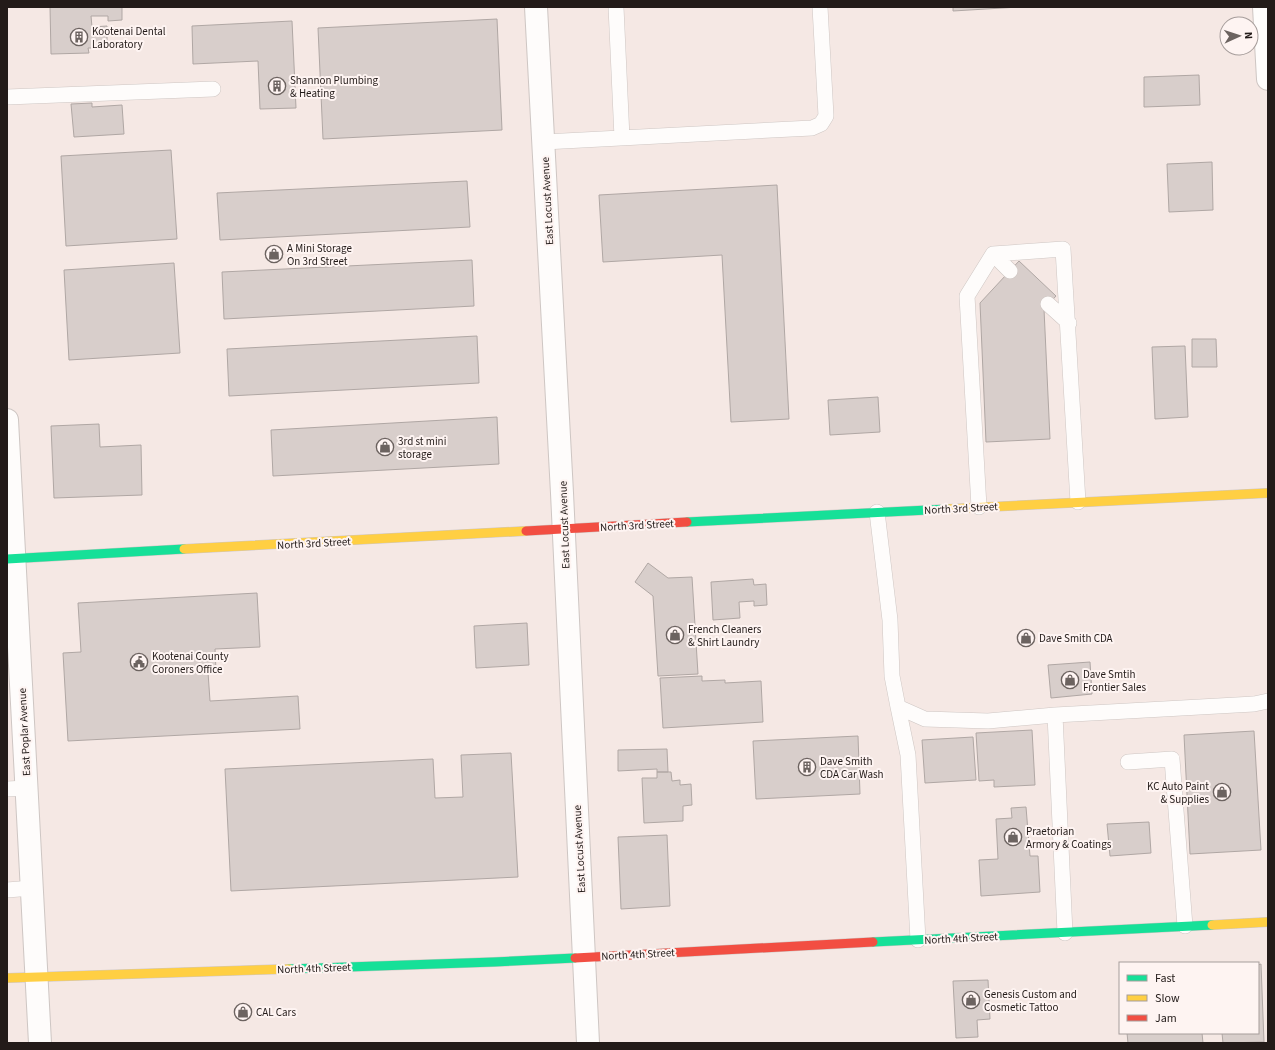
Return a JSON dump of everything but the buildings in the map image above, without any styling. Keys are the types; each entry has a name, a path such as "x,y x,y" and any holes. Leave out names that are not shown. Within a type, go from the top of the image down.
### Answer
{"main road":[{"name":"North 3rd Street","path":"11,559 877,512 1268,493"},
{"name":"North 4th Street","path":"7,978 478,962 1268,922"}],"street":[{"name":"East Locust Avenue","path":"536,7 544,142 588,1043"},
{"path":"1264,7 1268,79"},
{"name":"East Poplar Avenue","path":"7,420 17,789 32,888 38,977 40,1043"}],"lane":[{"path":"616,7 622,138"},
{"path":"544,142 812,128 821,124 826,116 820,7"},
{"path":"7,97 213,89"},
{"path":"993,254 1063,249 1069,323 1078,502"},
{"path":"993,254 1010,271"},
{"path":"979,507 967,296 993,254"},
{"path":"1048,304 1069,323"},
{"path":"877,512 890,620 892,676 908,755 918,940"},
{"path":"898,707 925,719 988,721 1054,715 1254,704 1268,701"},
{"path":"1054,715 1065,933"},
{"path":"1128,762 1172,759 1185,926"},
{"path":"7,890 32,888"}],"traffic: fast":[{"path":"687,522 948,509"},
{"path":"7,559 184,549"},
{"path":"873,942 1212,925"},
{"path":"289,969 575,958"}],"traffic: slow":[{"path":"948,509 1268,493"},
{"path":"184,549 526,531"},
{"path":"1212,925 1268,922"},
{"path":"7,978 289,969"}],"traffic: jam":[{"path":"526,531 687,522"},
{"path":"575,958 873,942"}],"place":[{"name":"Kootenai Dental Laboratory","path":"79,37"},
{"name":"Shannon Plumbing & Heating","path":"277,86"},
{"name":"A Mini Storage On 3rd Street","path":"274,254"},
{"name":"3rd st mini storage","path":"385,447"},
{"name":"French Cleaners & Shirt Laundry","path":"675,635"},
{"name":"Dave Smith CDA","path":"1026,638"},
{"name":"Kootenai County Coroners Office","path":"139,662"},
{"name":"Dave Smtih Frontier Sales","path":"1070,680"},
{"name":"Dave Smith CDA Car Wash","path":"807,767"},
{"name":"KC Auto Paint & Supplies","path":"1222,792"},
{"name":"Praetorian Armory & Coatings","path":"1013,837"},
{"name":"Genesis Custom and Cosmetic Tattoo","path":"971,1000"},
{"name":"CAL Cars","path":"243,1012"}]}
